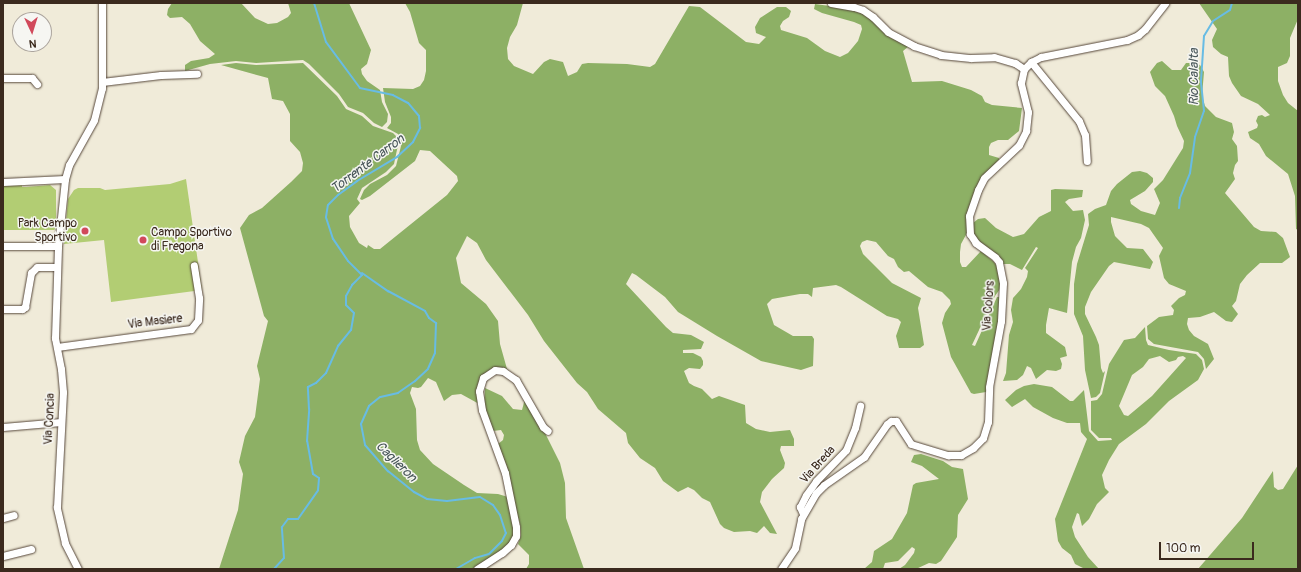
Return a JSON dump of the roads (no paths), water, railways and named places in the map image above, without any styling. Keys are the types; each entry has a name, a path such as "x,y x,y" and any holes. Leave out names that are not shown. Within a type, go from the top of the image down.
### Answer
{"street":[{"name":"Via Concia","path":"78,569 65,543 57,507 63,380 55,329 58,246 65,179 69,165 94,120 102,85 102,3"},
{"path":"831,3 863,10 873,16 888,32 914,46 940,55 971,58 994,57 1015,63 1024,69 1031,62 1040,57 1127,40 1138,35 1165,3"},
{"path":"1031,62 1079,121 1085,135 1087,161"},
{"name":"Via Colors","path":"781,569 795,548 803,514 816,493 824,485 864,457 886,424 891,421 896,421 911,444 948,455 961,455 973,448 983,438 988,422 989,387 1001,321 1003,283 999,262 995,257 976,243 970,234 969,216 984,178 1018,145 1026,131 1028,112 1021,83 1024,69"},
{"path":"102,85 162,75 197,74"},
{"path":"3,78 32,78 37,84"},
{"path":"3,182 65,179"},
{"path":"3,246 58,246"},
{"name":"Via Masiere","path":"57,347 191,329 198,320 199,298 194,265"},
{"path":"3,310 22,309 25,307 31,273 37,267 58,267"},
{"path":"477,569 502,553 511,545 516,536 516,527 505,473 482,410 479,391 483,378 496,370 503,371 516,380 543,427 548,431"},
{"name":"Via Breda","path":"803,514 800,507 806,495 816,481 846,450 855,428 860,406"},
{"path":"3,427 61,422"},
{"path":"3,518 14,515"},
{"path":"3,556 31,549"}],"waterway":[{"name":"Torrente Carron","path":"274,569 284,558 282,527 288,519 298,519 318,490 319,478 313,474 307,441 309,409 308,387 316,383 326,373 338,346 351,330 354,313 346,305 346,296 352,285 362,275 348,261 333,239 326,217 328,205 338,195 357,181 397,157 413,142 420,128 419,116 408,103 393,95 360,88 326,42 314,3"},
{"name":"Rio Calalta","path":"1179,208 1180,198 1190,173 1195,137 1204,111 1201,81 1204,36 1213,21 1230,10 1232,3"},
{"name":"Caglieron","path":"362,273 388,291 425,311 429,318 436,323 435,353 428,369 415,381 398,393 380,397 369,406 361,424 365,445 388,471 414,492 427,499 447,501 480,497 493,505 500,515 506,533 502,541 489,554 475,558 456,569"}],"place":[{"name":"Park Campo Sportivo","path":"85,231"},
{"name":"Campo Sportivo di Fregona","path":"143,240"}]}
